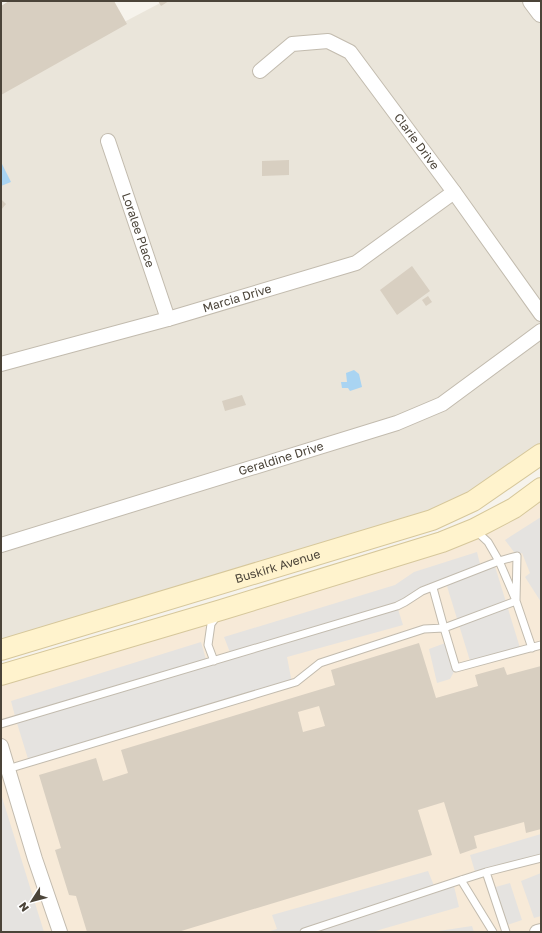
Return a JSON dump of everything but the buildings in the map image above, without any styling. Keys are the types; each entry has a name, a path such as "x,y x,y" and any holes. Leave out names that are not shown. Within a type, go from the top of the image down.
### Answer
{"main road":[{"name":"Buskirk Avenue","path":"1,650 432,520 473,501 541,454"},
{"name":"Buskirk Avenue","path":"1,675 221,610 442,542 474,529 514,508 541,488"}],"street":[{"path":"532,1 541,13"},
{"name":"Clarie Drive","path":"260,71 292,44 328,41 350,52 454,192 541,314"},
{"name":"Loralee Place","path":"108,141 168,319"},
{"name":"Marcia Drive","path":"1,364 168,319 356,263 454,192"},
{"name":"Geraldine Drive","path":"1,545 397,423 442,404 541,330"},
{"path":"1,746 5,770 60,932"},
{"path":"537,932 541,931"}],"lane":[{"path":"474,529 488,542 499,561 516,601 532,648"},
{"path":"1,724 397,606 422,591 499,561 517,556 516,601"},
{"path":"433,588 456,668 541,645"},
{"path":"5,770 296,682 320,663 424,629 444,628 516,601"},
{"path":"214,661 208,645 211,624 221,610"},
{"path":"304,932 486,872 541,858"},
{"path":"486,872 506,932"},
{"path":"461,880 493,932"}],"shaded area":[{"path":"164,1 532,1 541,13 541,454 473,501 1,650 1,87"},
{"path":"541,488 541,932 1,932 1,675 442,542"},
{"path":"541,517 541,602 525,577 530,573 522,553 517,556 505,540"},
{"path":"477,552 481,568 494,563 521,651 471,664 446,583 397,606 403,625 287,657 292,683 29,762 11,701 201,642 207,663 231,655 224,637 395,585 414,572"},
{"path":"448,642 456,668 450,679 437,683 429,649"},
{"path":"1,794 44,932 1,932"},
{"path":"541,834 541,858 476,875 470,855"},
{"path":"428,871 435,888 453,882 459,907 372,932 267,932 277,929 272,915"},
{"path":"541,873 541,916 534,918 521,881"},
{"path":"510,883 522,920 504,926 492,888"},
{"path":"472,926 474,932 432,932"}],"water":[{"path":"1,162 11,182 1,186"},
{"path":"354,370 359,374 362,387 350,391 348,388 342,388 341,382 347,382 346,373"}]}
